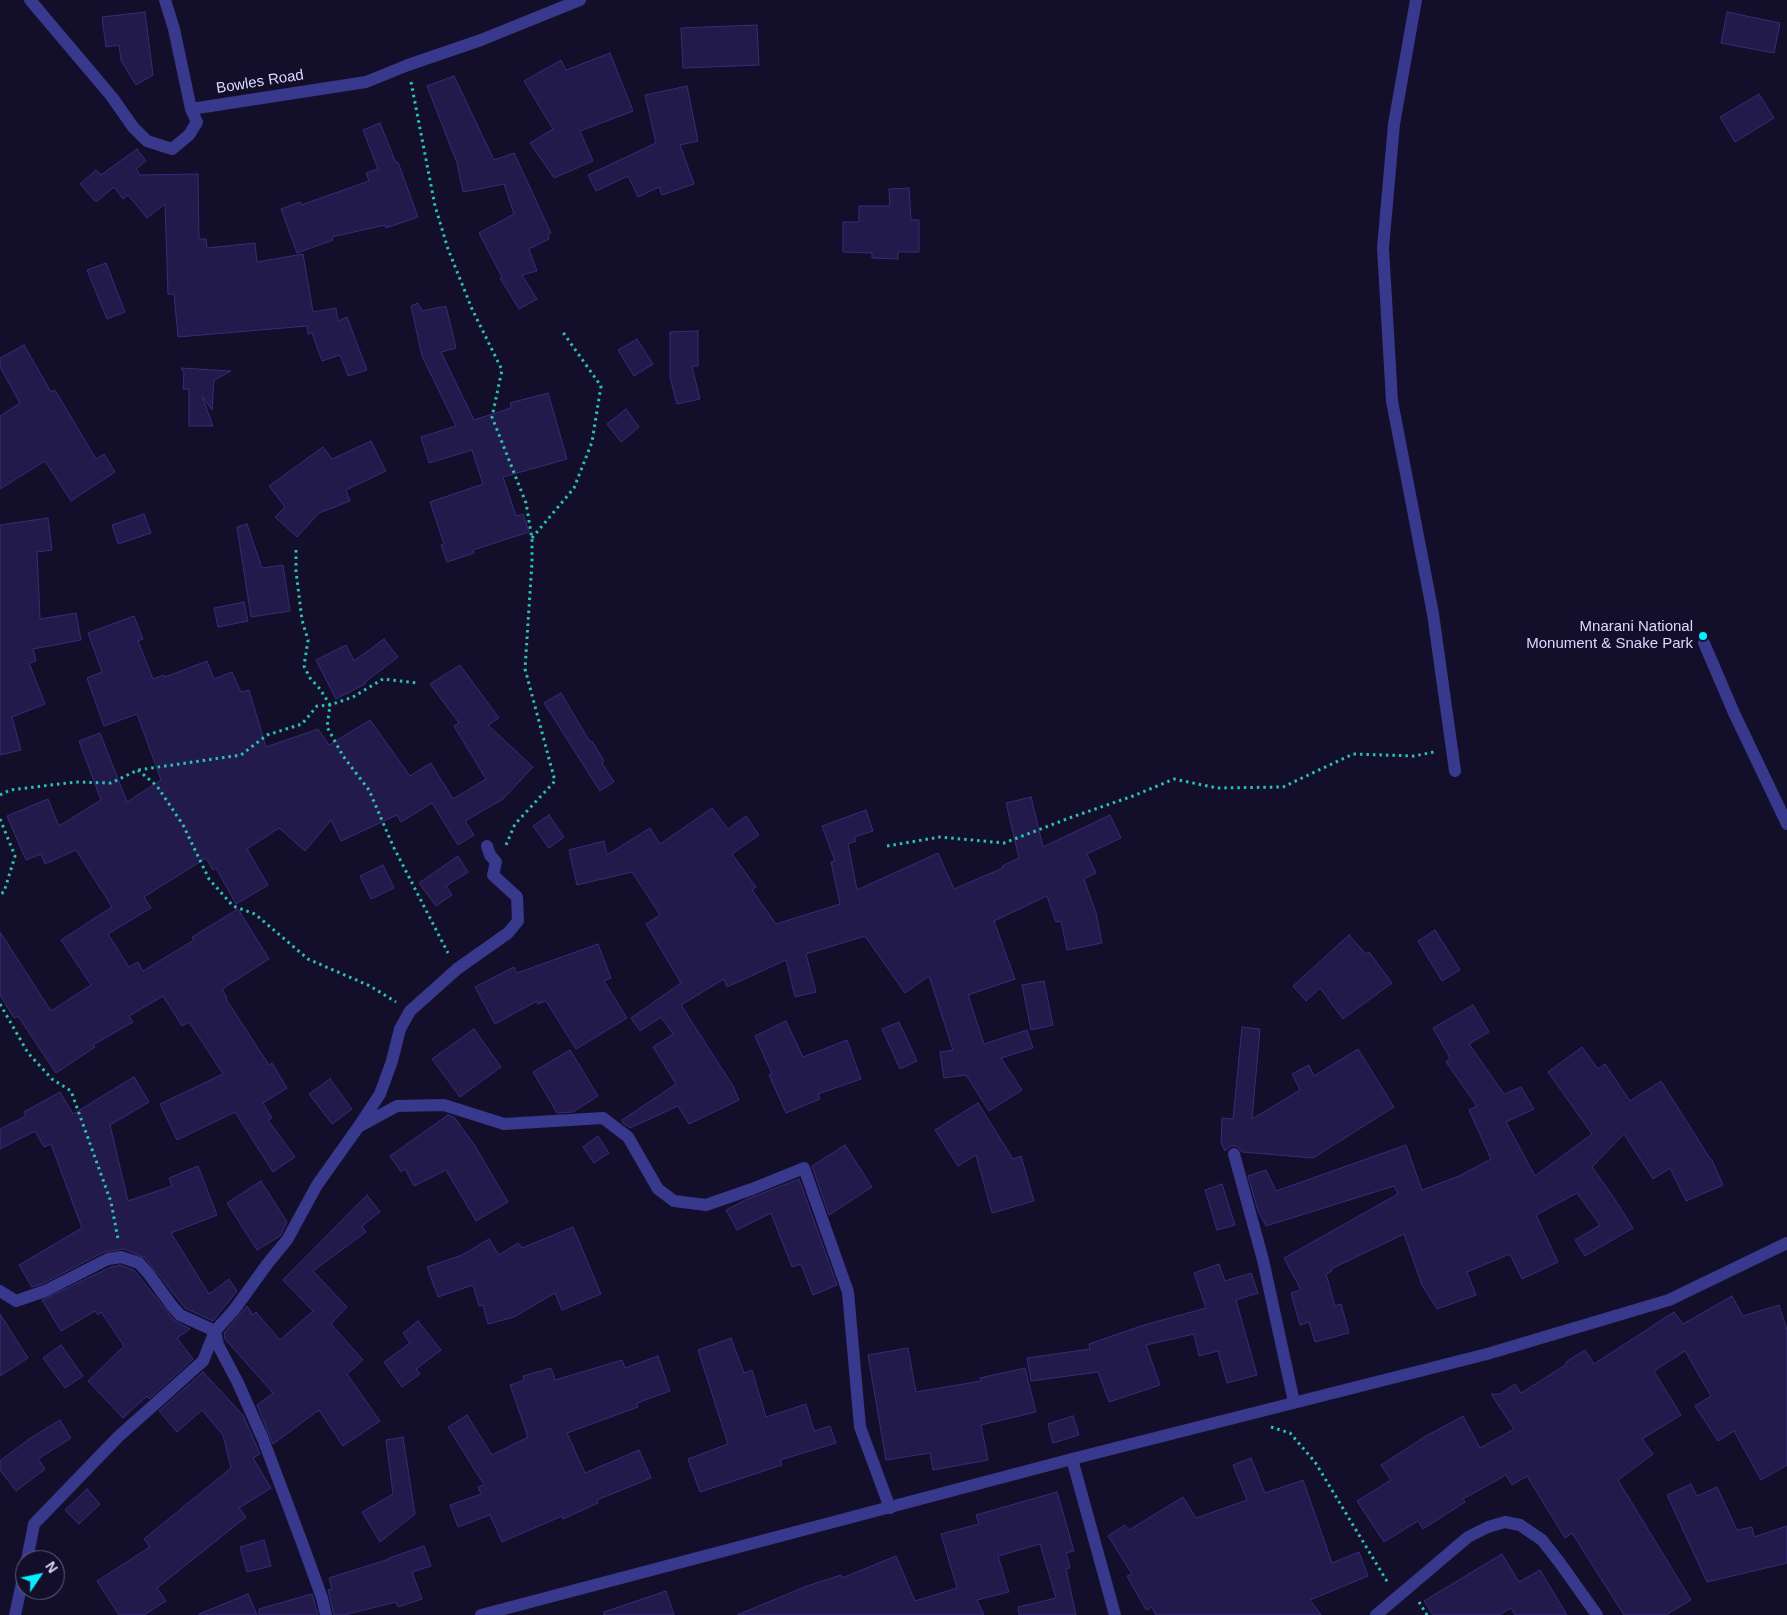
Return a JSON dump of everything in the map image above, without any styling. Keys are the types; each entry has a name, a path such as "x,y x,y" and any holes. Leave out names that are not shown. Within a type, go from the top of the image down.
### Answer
{"street":[{"path":"30,0 112,98 133,127 147,141 172,149 189,135 196,122 191,109 174,29 165,0"},
{"name":"Bowles Road","path":"191,109 366,82 480,40 580,0"},
{"path":"1416,0 1394,124 1383,248 1392,401 1433,614 1455,771"},
{"path":"1704,643 1734,713 1787,824"},
{"path":"29,1550 34,1524 118,1437 203,1361 215,1331 234,1310 286,1240 317,1185 380,1094 392,1061 400,1029 410,1011 457,969 508,933 518,921 517,897 493,875 496,862 490,856 487,846"},
{"path":"359,1126 398,1106 444,1105 504,1124 603,1118 628,1137 658,1189 674,1201 706,1205 804,1168 848,1292 860,1427 890,1508"},
{"path":"1234,1154 1263,1260 1294,1402"},
{"path":"481,1615 1072,1459 1487,1354 1669,1300 1787,1243"},
{"path":"0,1291 16,1301 45,1292 108,1259 121,1257 139,1263 180,1315 215,1331"},
{"path":"215,1331 218,1345 238,1383 263,1439 322,1598 326,1615"},
{"path":"1072,1459 1115,1615"},
{"path":"1376,1615 1468,1537 1488,1527 1505,1522 1520,1524 1542,1540 1597,1615"},
{"path":"15,1615 18,1600"}],"path":[{"path":"408,65 435,206 448,249 472,309 502,370 492,417 526,503 532,539 525,669 555,781 515,824 493,875"},
{"path":"532,539 574,488 592,442 601,386 562,331"},
{"path":"296,550 296,571 302,620 308,640 304,666 310,678 320,688 330,705 327,727 343,756 370,790 392,846 457,969"},
{"path":"0,795 10,790 76,782 111,783 138,770 241,755 267,735 302,724 316,706 330,705 353,696 383,679 417,683"},
{"path":"887,846 940,837 1004,843 1174,779 1217,788 1283,787 1353,754 1414,756 1451,748"},
{"path":"138,770 157,786 183,825 209,879 233,906 255,914 308,959 370,986 410,1011"},
{"path":"0,819 15,856 4,892 0,894"},
{"path":"0,1004 28,1053 52,1079 71,1091 112,1202 121,1257"},
{"path":"1238,1416 1290,1433 1315,1462 1397,1597"}],"building":[{"path":"145,12 153,75 136,85 121,60 119,45 106,47 102,17"},
{"path":"1727,12 1780,23 1774,53 1721,43"},
{"path":"757,25 759,65 683,68 681,28"},
{"path":"610,53 633,111 580,131 593,161 554,178 530,143 553,129 524,81 561,60 566,70"},
{"path":"454,76 494,160 514,153 551,233 548,234 549,239 529,249 537,271 522,275 537,299 519,309 500,278 502,277 479,233 514,214 504,184 463,192 457,163 427,86"},
{"path":"687,86 698,141 680,145 694,184 662,195 659,187 638,197 628,176 596,191 588,175 656,143 645,95"},
{"path":"1759,94 1774,118 1735,142 1720,117"},
{"path":"380,123 396,163 398,162 418,217 386,228 385,225 332,237 333,240 297,253 281,209 300,202 301,205 369,181 366,173 378,169 363,130"},
{"path":"137,149 146,161 136,169 140,175 198,174 199,239 206,239 207,248 255,243 257,262 303,254 313,312 336,308 338,321 347,317 367,370 348,376 340,355 322,361 312,333 308,334 307,326 178,337 174,294 168,294 165,204 147,218 128,195 123,199 114,187 96,202 80,184 96,170 101,175"},
{"path":"909,188 911,220 919,220 919,252 898,252 898,259 872,258 872,253 843,252 843,222 859,222 859,206 890,206 889,189"},
{"path":"106,263 125,312 107,319 87,270"},
{"path":"418,303 422,311 446,306 456,348 441,352 474,420 511,408 510,403 548,393 567,459 503,477 516,516 523,514 529,532 473,550 474,553 447,562 441,545 444,544 430,502 483,484 472,450 429,463 421,437 456,426 422,356 411,306"},
{"path":"698,331 698,366 692,366 700,399 677,404 670,377 670,332"},
{"path":"637,339 653,364 634,376 618,350"},
{"path":"24,345 51,392 55,390 96,459 104,454 115,472 71,501 45,461 0,489 0,416 20,403 0,367 0,358"},
{"path":"181,368 231,371 214,380 212,410 202,396 213,426 189,426 189,389 183,389 184,373"},
{"path":"626,409 639,427 621,442 607,424"},
{"path":"371,441 386,471 346,490 350,501 319,513 297,537 275,517 285,507 269,486 323,447 332,459"},
{"path":"144,514 151,533 118,544 112,525"},
{"path":"48,518 52,550 37,552 40,619 76,613 81,640 33,649 36,661 29,663 45,704 12,717 21,750 0,755 0,525"},
{"path":"247,524 262,568 283,565 290,611 251,617 237,527"},
{"path":"244,602 248,621 218,627 214,608"},
{"path":"134,616 143,639 138,641 153,679 164,675 165,677 207,661 214,679 232,672 241,692 249,690 266,747 318,729 329,745 370,720 410,776 431,763 453,799 486,779 454,726 459,723 430,684 460,665 499,718 488,725 533,767 503,799 465,821 474,835 458,845 432,803 401,822 397,815 341,841 331,820 305,851 279,828 247,849 268,885 236,904 216,868 213,870 206,858 144,897 151,908 108,934 129,967 138,962 143,971 194,940 192,937 238,909 269,959 222,989 226,999 269,1065 272,1063 287,1088 263,1103 272,1118 268,1120 295,1157 273,1172 235,1112 177,1140 160,1104 223,1074 189,1022 182,1026 163,996 129,1016 133,1022 93,1045 95,1047 56,1073 18,1016 14,1018 0,995 0,932 51,1011 91,985 61,940 112,907 76,850 45,864 41,854 26,860 7,816 48,799 59,826 101,800 79,741 100,733 127,802 161,780 137,714 104,726 87,678 102,672 88,633"},
{"path":"384,639 398,657 365,682 365,684 336,699 316,660 346,645 354,661"},
{"path":"561,693 590,742 592,741 604,761 602,763 614,782 600,791 544,703"},
{"path":"1031,797 1043,847 1110,815 1121,838 1087,854 1096,873 1084,879 1096,913 1102,943 1067,950 1061,921 1056,922 1047,896 994,921 1015,979 968,995 984,1044 1027,1030 1033,1048 1001,1058 1022,1090 989,1111 966,1075 944,1078 940,1052 953,1050 929,976 905,993 865,936 806,954 816,992 795,997 786,960 727,987 724,979 681,1005 733,1086 739,1100 689,1124 678,1106 630,1128 623,1123 622,1120 676,1084 653,1047 673,1034 661,1017 640,1031 631,1018 681,983 646,924 660,915 632,872 577,885 569,850 604,841 607,855 650,828 660,844 712,808 728,829 746,816 759,835 732,854 756,887 752,890 776,924 840,904 831,862 835,861 822,826 866,810 873,831 854,837 856,841 848,844 857,890 938,853 954,889 1003,868 1002,866 1019,858 1006,803"},
{"path":"549,815 564,837 549,848 533,826"},
{"path":"458,856 468,872 446,886 452,895 436,906 419,883"},
{"path":"383,865 394,888 371,899 360,876"},
{"path":"1435,930 1460,970 1442,981 1418,941"},
{"path":"1349,935 1366,954 1369,952 1392,983 1343,1019 1320,988 1306,1001 1293,986"},
{"path":"598,944 611,978 604,981 627,1018 576,1049 546,1001 538,1004 537,1001 495,1024 475,987 514,967 517,973"},
{"path":"1044,981 1053,1025 1031,1030 1022,985"},
{"path":"1473,1005 1489,1032 1469,1044 1504,1094 1521,1087 1534,1109 1506,1122 1535,1176 1592,1134 1548,1072 1582,1047 1598,1069 1605,1064 1630,1101 1661,1081 1712,1160 1723,1185 1686,1201 1670,1168 1653,1179 1624,1134 1592,1167 1633,1228 1585,1256 1575,1240 1600,1225 1577,1193 1536,1215 1558,1262 1522,1279 1510,1254 1467,1272 1476,1295 1437,1309 1422,1285 1404,1234 1331,1269 1332,1271 1326,1274 1335,1306 1341,1304 1349,1333 1315,1342 1309,1322 1300,1325 1291,1293 1301,1290 1284,1258 1398,1194 1394,1186 1266,1226 1258,1211 1248,1176 1266,1170 1276,1191 1406,1145 1422,1190 1459,1176 1491,1159 1469,1110 1477,1106 1446,1062 1450,1058 1433,1028"},
{"path":"786,1021 803,1057 847,1040 861,1079 818,1094 820,1099 786,1113 769,1075 772,1074 755,1036"},
{"path":"899,1022 917,1061 900,1069 882,1029"},
{"path":"1242,1027 1260,1029 1252,1119 1300,1090 1292,1074 1309,1065 1314,1076 1358,1049 1394,1107 1313,1158 1242,1152 1236,1146 1231,1146 1225,1151 1221,1143 1222,1118 1233,1119"},
{"path":"474,1029 501,1067 460,1097 432,1059"},
{"path":"570,1050 598,1096 573,1112 557,1113 533,1072"},
{"path":"134,1077 149,1102 110,1125 128,1201 172,1186 169,1178 198,1166 217,1215 171,1233 209,1294 229,1279 237,1291 213,1321 185,1308 145,1258 124,1249 104,1252 42,1284 32,1287 19,1265 82,1228 51,1144 44,1147 35,1131 0,1149 0,1129 26,1116 24,1112 60,1092 73,1114"},
{"path":"330,1079 352,1109 332,1124 309,1094"},
{"path":"978,1103 1013,1159 1021,1156 1034,1201 992,1213 976,1155 958,1166 935,1130"},
{"path":"448,1115 454,1117 475,1146 508,1202 476,1221 446,1170 414,1186 405,1169 401,1172 390,1156"},
{"path":"598,1136 609,1153 594,1163 583,1147"},
{"path":"845,1145 872,1187 829,1215 812,1166"},
{"path":"799,1179 837,1285 813,1295 801,1264 792,1267 771,1213 737,1230 726,1210 747,1199"},
{"path":"261,1181 287,1222 280,1236 257,1250 227,1203"},
{"path":"1222,1184 1235,1225 1217,1230 1205,1190"},
{"path":"367,1195 380,1212 362,1226 366,1232 313,1271 347,1307 331,1324 363,1360 347,1374 380,1421 343,1446 319,1410 273,1444 257,1405 273,1393 225,1339 224,1333 247,1306 253,1315 256,1312 280,1340 313,1311 283,1280"},
{"path":"573,1227 601,1294 562,1310 555,1293 514,1317 488,1324 483,1305 479,1306 473,1285 438,1297 427,1267 462,1255 489,1239 499,1255 518,1243 522,1248"},
{"path":"1219,1264 1225,1281 1251,1273 1258,1293 1236,1300 1257,1375 1227,1383 1218,1351 1199,1356 1194,1334 1146,1345 1160,1385 1109,1402 1098,1372 1031,1381 1027,1358 1090,1349 1089,1344 1144,1325 1206,1308 1194,1273"},
{"path":"120,1265 134,1270 174,1320 190,1329 177,1338 193,1359 149,1399 147,1396 123,1418 88,1381 124,1346 101,1312 98,1315 95,1311 61,1331 42,1300 111,1267"},
{"path":"1732,1296 1743,1316 1779,1305 1787,1330 1787,1465 1761,1480 1734,1431 1718,1441 1695,1406 1711,1396 1685,1351 1654,1371 1681,1415 1642,1439 1653,1454 1618,1480 1691,1600 1666,1615 1624,1615 1572,1533 1565,1538 1527,1476 1512,1485 1506,1475 1463,1499 1465,1502 1423,1529 1418,1521 1384,1542 1357,1501 1391,1480 1381,1465 1426,1436 1463,1416 1480,1448 1514,1429 1491,1394 1500,1394 1515,1384 1521,1393 1567,1364 1566,1362 1585,1350 1594,1364 1674,1312 1683,1324"},
{"path":"0,1314 28,1358 0,1376"},
{"path":"418,1321 441,1350 416,1369 420,1374 402,1387 384,1362 410,1343 403,1333"},
{"path":"731,1338 744,1373 752,1370 766,1417 806,1404 814,1431 830,1426 836,1443 780,1460 782,1465 700,1492 688,1459 728,1444 698,1350"},
{"path":"61,1345 83,1376 65,1388 43,1358"},
{"path":"908,1348 916,1392 981,1381 980,1378 1025,1368 1036,1412 981,1425 988,1460 933,1470 930,1453 886,1460 868,1355"},
{"path":"658,1356 670,1391 637,1403 638,1407 567,1433 585,1473 639,1450 651,1478 597,1500 598,1503 563,1519 562,1516 502,1542 490,1515 458,1527 450,1505 481,1494 478,1487 484,1485 448,1427 467,1415 492,1455 528,1437 510,1385 524,1380 523,1376 551,1368 555,1380 622,1360 625,1368"},
{"path":"203,1372 243,1415 260,1454 253,1458 271,1488 239,1508 246,1517 157,1588 166,1601 144,1615 119,1615 97,1581 150,1547 144,1539 231,1468 223,1435 202,1410 177,1432 159,1411"},
{"path":"1073,1416 1079,1435 1053,1443 1048,1424"},
{"path":"60,1420 71,1438 38,1459 45,1469 16,1491 0,1470 0,1461 29,1439"},
{"path":"403,1437 415,1514 380,1542 362,1512 393,1494 386,1440"},
{"path":"1251,1458 1265,1493 1303,1480 1332,1563 1359,1552 1368,1576 1310,1600 1321,1615 1156,1615 1152,1607 1146,1610 1127,1576 1132,1574 1108,1536 1125,1525 1129,1530 1183,1497 1196,1518 1247,1500 1233,1465"},
{"path":"1691,1484 1697,1496 1717,1487 1737,1530 1752,1527 1754,1537 1787,1526 1787,1563 1707,1582 1667,1495"},
{"path":"87,1489 100,1504 79,1524 65,1510"},
{"path":"1057,1492 1074,1551 1066,1553 1070,1568 1066,1569 1076,1615 1019,1615 1018,1607 1056,1598 1040,1544 998,1556 1009,1592 977,1600 984,1615 737,1615 807,1586 841,1575 842,1578 896,1556 915,1601 957,1588 941,1534 979,1524 976,1515"},
{"path":"264,1540 271,1566 247,1572 240,1547"},
{"path":"424,1546 431,1566 412,1572 422,1599 398,1607 396,1602 344,1615 334,1615 328,1590 332,1589 329,1578"},
{"path":"1502,1554 1519,1582 1540,1570 1567,1615 1515,1615 1511,1608 1499,1615 1433,1615 1424,1601"},
{"path":"666,1591 674,1615 604,1615 604,1612"},
{"path":"248,1594 257,1615 199,1615 199,1614"},
{"path":"312,1594 318,1615 259,1615 259,1609"}],"place":[{"name":"Mnarani National Monument & Snake Park","path":"1703,636"}]}
